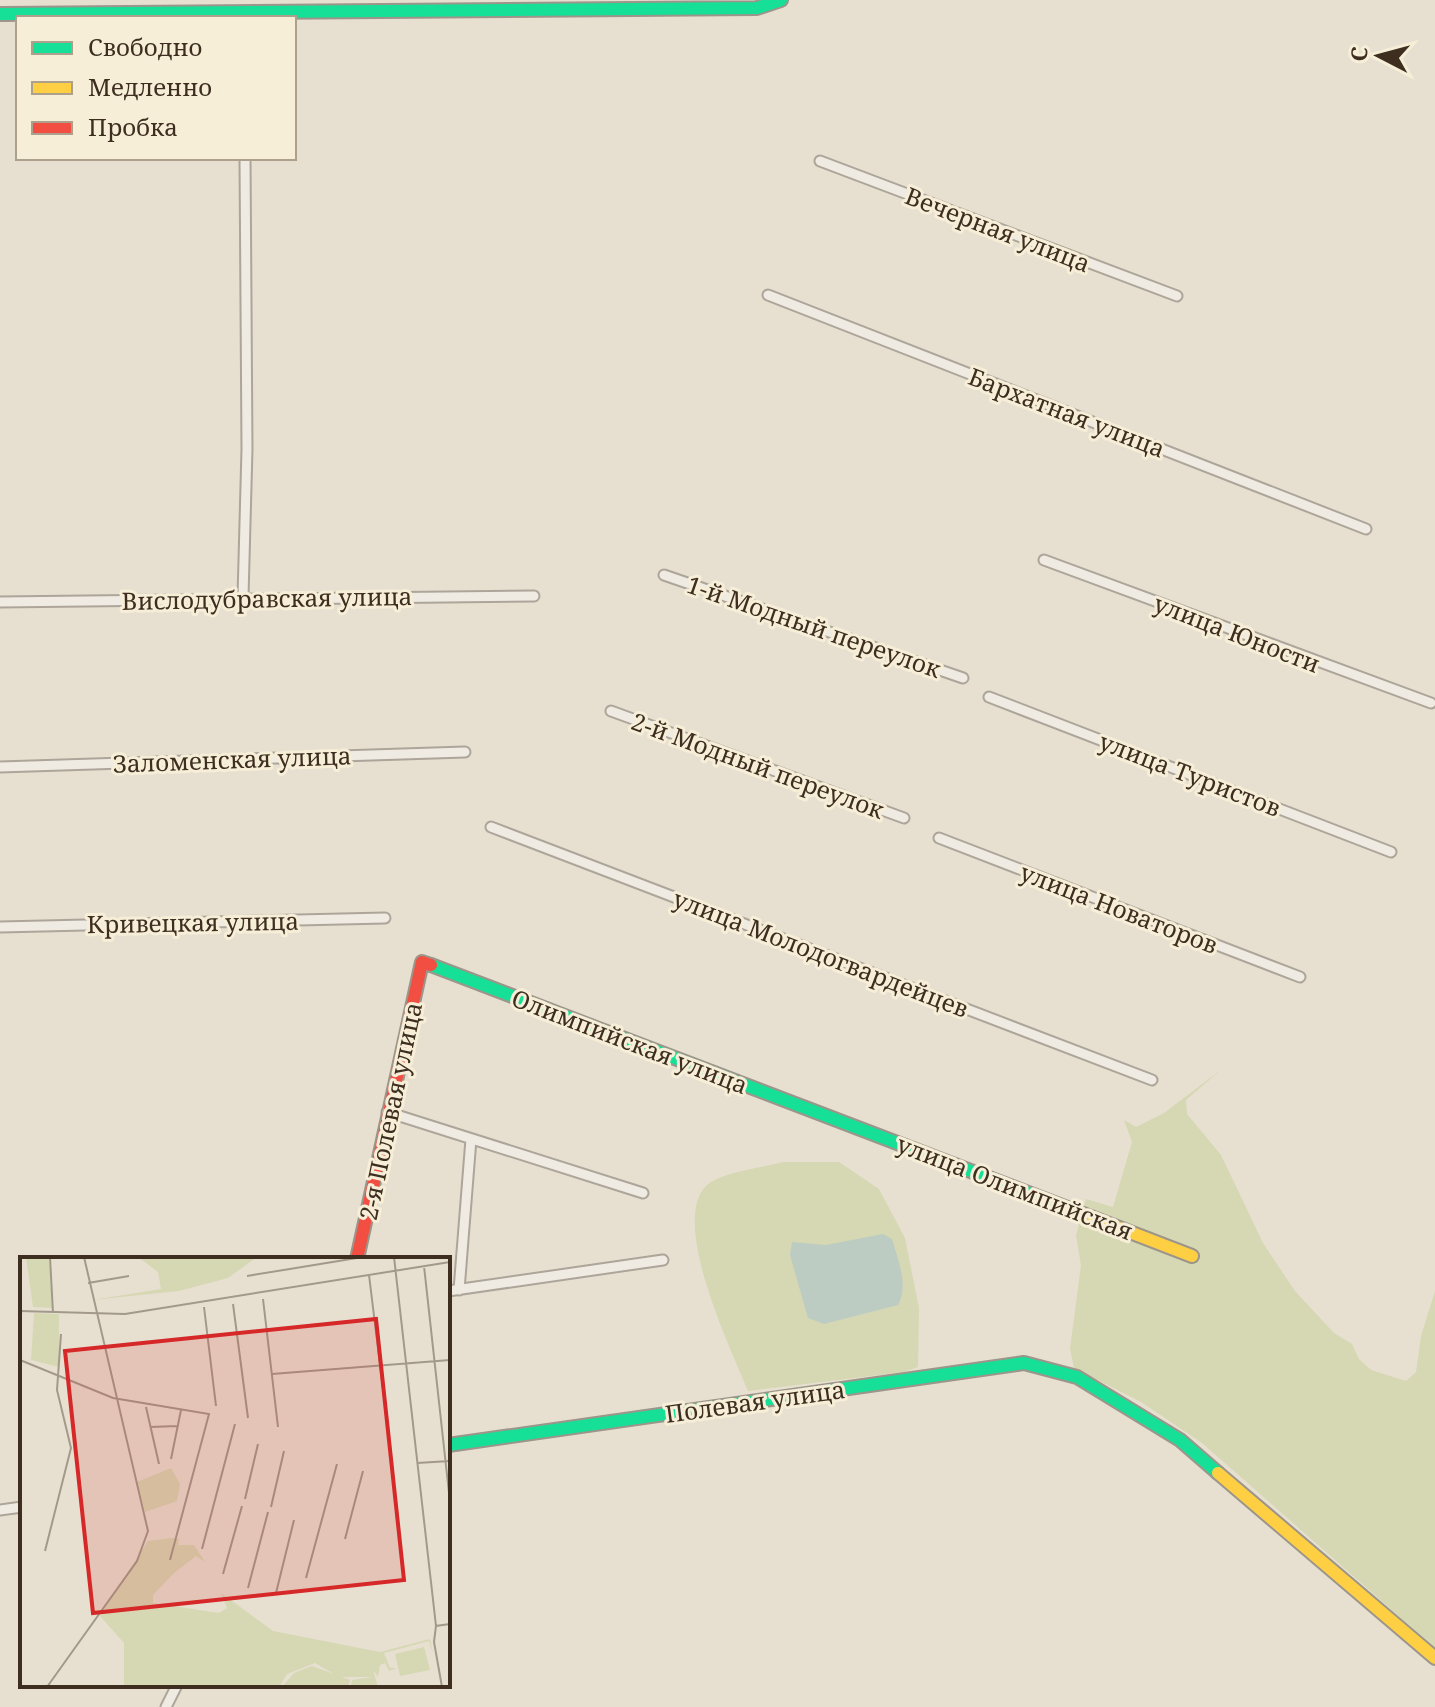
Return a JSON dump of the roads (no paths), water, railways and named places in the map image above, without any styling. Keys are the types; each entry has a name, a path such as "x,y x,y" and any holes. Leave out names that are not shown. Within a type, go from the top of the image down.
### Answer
{"street":[{"path":"0,14 757,8 781,0"},
{"path":"243,597 247,449 245,160"},
{"name":"Вечерная улица","path":"820,161 1177,296"},
{"name":"Бархатная улица","path":"768,295 1366,529"},
{"name":"улица Юности","path":"1044,560 1431,703"},
{"name":"1-й Модный переулок","path":"664,575 963,678"},
{"name":"Вислодубравская улица","path":"0,602 534,596"},
{"name":"улица Туристов","path":"989,697 1391,852"},
{"name":"2-й Модный переулок","path":"611,711 904,818"},
{"name":"Заломенская улица","path":"0,767 465,752"},
{"name":"улица Молодогвардейцев","path":"491,827 1152,1080"},
{"name":"улица Новаторов","path":"939,838 1300,977"},
{"name":"Кривецкая улица","path":"0,927 385,918"},
{"name":"2-я Полевая улица","path":"358,1257 369,1216 387,1112 422,962"},
{"name":"Олимпийская улица","path":"422,962 839,1119"},
{"path":"387,1112 643,1193"},
{"name":"улица Олимпийская","path":"839,1119 1192,1256"},
{"path":"471,1139 453,1290 663,1260"},
{"name":"Полевая улица","path":"450,1445 1024,1363 1077,1377 1180,1440 1435,1658"},
{"path":"0,1510 20,1507"},
{"path":"166,1707 176,1687"}]}
